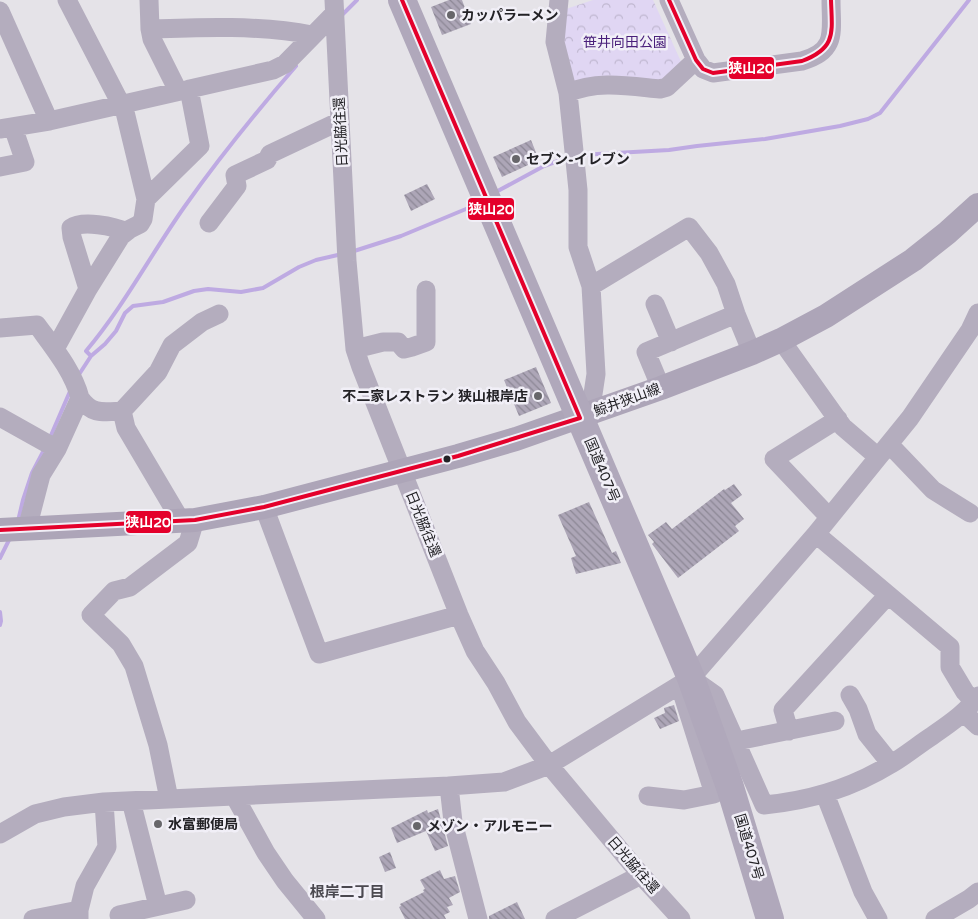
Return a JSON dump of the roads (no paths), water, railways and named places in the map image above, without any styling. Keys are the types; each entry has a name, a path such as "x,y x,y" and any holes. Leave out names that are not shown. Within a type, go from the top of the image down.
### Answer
{"highway":[{"name":"国道407号","path":"402,0 486,197 585,416 685,682 730,787 770,919"}],"main road":[{"name":"鯨井狭山線","path":"15,529 188,520 264,507 458,456 585,416 752,353 826,316 905,265 947,233 978,205"}],"street":[{"path":"55,349 88,289 121,236 140,224 146,199 122,104 68,0"},
{"path":"146,199 200,146 184,90 152,39 149,0"},
{"path":"559,0 555,42 568,93 578,190 578,247 591,286 596,374 585,416"},
{"path":"669,0 696,60 703,69 713,73 802,61 815,57 823,52 828,44 832,0"},
{"path":"0,168 25,162 6,128 49,121 273,70 285,64 335,9"},
{"name":"日光脇往還","path":"335,9 347,259 355,349 401,470 474,651 496,683 517,722 549,766 641,875 681,919"},
{"path":"0,10 49,121"},
{"path":"150,29 201,27 294,32 312,35"},
{"path":"568,93 586,86 607,85 660,89 667,87 696,60"},
{"path":"209,222 236,186 235,175 267,160 270,154 340,121"},
{"path":"88,289 71,228 81,224 116,227 126,232"},
{"path":"591,286 689,228 709,252 726,284 752,353"},
{"path":"355,349 383,342 398,342 404,349 426,342 426,290"},
{"path":"655,304 671,342"},
{"path":"0,834 35,814 64,807 104,802 235,797 504,782 549,766 685,682 816,534 910,418 970,330 978,313"},
{"path":"0,328 37,325 55,349 87,407 99,412 122,411 158,372 172,345 202,322 218,314"},
{"path":"661,388 646,352 736,314"},
{"path":"781,340 844,426 883,451 933,490 970,513"},
{"path":"15,529 40,475 50,445 76,387"},
{"path":"122,411 126,428 188,520 188,543 130,587 114,591 91,615 121,644 134,666 158,745 169,799"},
{"path":"0,417 50,445"},
{"path":"829,517 774,459 838,419"},
{"path":"264,507 319,654 459,615"},
{"path":"816,534 950,647 950,667 972,704 978,726"},
{"path":"789,731 783,710 888,595"},
{"path":"685,682 715,695 764,805 792,802 825,794 864,778 891,764 972,704"},
{"path":"648,796 684,800 714,794 685,682"},
{"path":"850,695 858,709 867,734 891,764"},
{"path":"737,741 834,720"},
{"path":"449,786 453,822 478,919"},
{"path":"825,794 864,892 878,919"},
{"path":"235,797 266,853 285,881 316,919"},
{"path":"131,801 158,906"},
{"path":"33,919 79,914 85,886 107,847 104,802"},
{"path":"555,919 641,875"},
{"path":"938,914 969,900 978,892"},
{"path":"118,915 186,900"}],"waterway":[{"path":"341,16 357,0"},
{"path":"580,155 669,150 765,139 840,126 868,119 880,113 969,0"},
{"path":"91,356 86,351 113,316 185,206 211,170 296,66"},
{"path":"494,193 544,166 569,157"},
{"path":"351,252 401,236 478,204"},
{"path":"78,376 91,356 116,331 125,313 133,306 163,302 194,291 208,289 241,292 263,288 299,267 316,260 342,254"},
{"path":"49,440 71,389"},
{"path":"18,521 32,473 45,448"},
{"path":"0,558 10,538"},
{"path":"0,612 0,625"}],"place":[{"name":"カッパラーメン","path":"451,15"},
{"name":"セブン-イレブン","path":"516,159"},
{"name":"不二家レストラン 狭山根岸店","path":"538,396"},
{"name":"水富郵便局","path":"158,824"},
{"name":"メゾン・アルモニー","path":"417,826"}],"district":[{"name":"根岸二丁目","path":"347,892"}],"park label":[{"name":"笹井向田公園","path":"625,42"}]}
